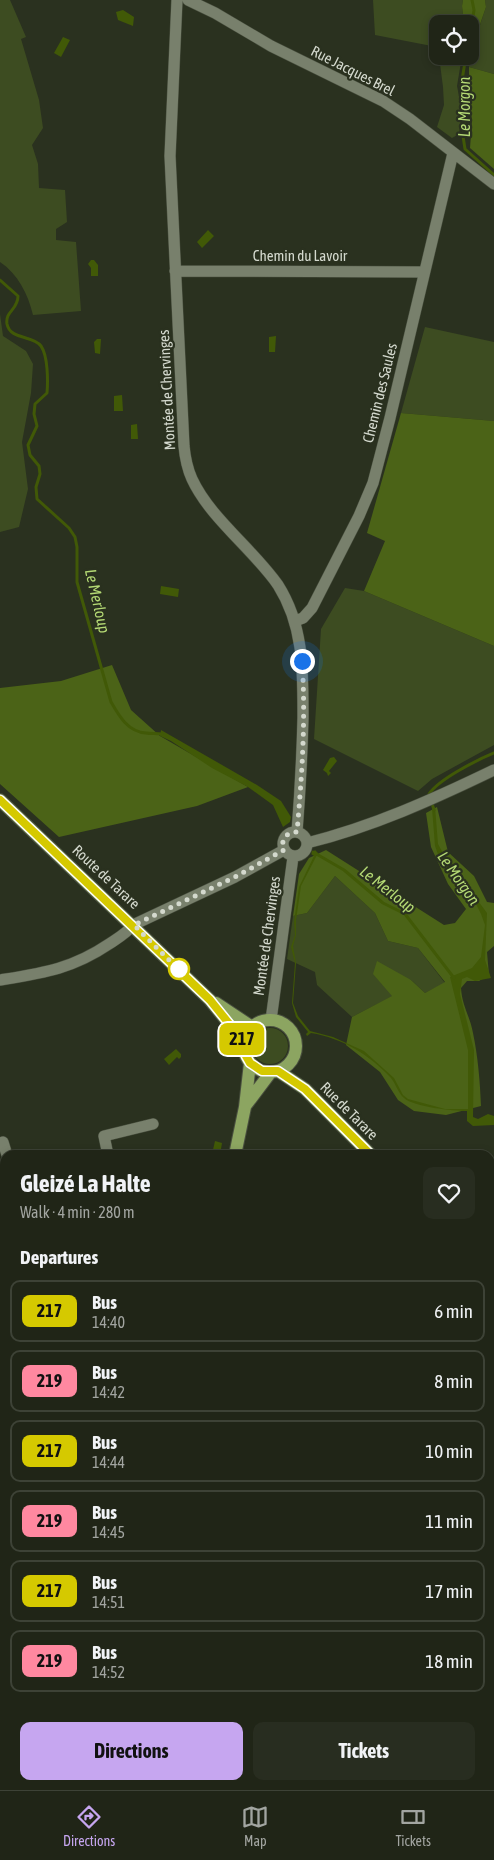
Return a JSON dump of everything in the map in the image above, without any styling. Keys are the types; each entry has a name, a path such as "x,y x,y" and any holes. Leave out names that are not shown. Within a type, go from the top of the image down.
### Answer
{"main road":[{"name":"Route de Tarare","path":"0,800 134,925 210,1000 244,1042"},
{"name":"Route de Tarare","path":"210,1000 252,1027"},
{"path":"271,1020 288,1027 294,1036 295,1054 284,1068 274,1071 262,1071 250,1063 246,1056 244,1042 252,1027 261,1021 271,1020"},
{"name":"Rue de Tarare","path":"290,1062 305,1089"},
{"path":"236,1150 250,1063"},
{"path":"244,1108 274,1071"},
{"name":"Rue de Tarare","path":"274,1071 305,1089 366,1150"}],"street":[{"name":"Montée de Chervinges","path":"177,0 170,156 182,416 187,465 196,487 278,585 295,621 301,646 303,675 302,759 297,832"},
{"name":"Rue Jacques Brel","path":"188,0 215,12 271,46 383,101 410,119 494,184"},
{"name":"Chemin des Saules","path":"295,621 303,618 312,608 359,516 373,483 452,153"},
{"name":"Chemin du Lavoir","path":"175,271 424,272"},
{"path":"307,843 324,839 415,807 494,770"},
{"path":"0,980 50,972 74,964 99,951 129,931 134,925 226,881 289,854 298,856 304,852 307,843 305,837 297,832 291,832 284,837 282,845 289,854"},
{"name":"Montée de Chervinges","path":"271,1020 289,854"},
{"path":"107,1150 104,1136 153,1124"},
{"path":"3,1142 5,1150"}],"shaded area":[{"path":"0,0 10,0 26,37 21,39 39,100 43,128 32,145 38,164 39,188 65,190 67,222 56,229 56,240 76,242 81,311 33,315 21,285 12,272 0,262"},
{"path":"373,0 463,0 463,15 429,15 429,45 375,35"},
{"path":"463,0 485,0 486,7 479,27 479,15 463,15"},
{"path":"485,0 494,0 494,74 469,67 469,65 479,65 479,28 486,7"},
{"path":"123,10 134,17 133,26 118,20 116,12"},
{"path":"63,37 70,40 61,57 54,53"},
{"path":"440,65 460,65 457,86 462,111 459,134 452,138 437,127 444,105"},
{"path":"469,67 494,74 494,169 470,148 472,121"},
{"path":"208,230 214,236 202,248 197,242"},
{"path":"91,260 94,260 98,265 98,276 91,276 91,268 88,264"},
{"path":"0,314 3,336 26,351 33,364 31,393 22,442 28,489 19,527 0,532"},
{"path":"425,327 494,342 494,421 401,413"},
{"path":"276,336 275,352 269,352 269,337"},
{"path":"97,339 101,339 100,354 95,353 94,342"},
{"path":"122,395 123,411 114,411 114,396"},
{"path":"401,413 494,421 494,646 364,591 385,541 367,533"},
{"path":"137,424 138,439 131,439 131,425"},
{"path":"161,586 179,589 178,597 160,594"},
{"path":"345,588 364,591 494,646 494,745 432,779 418,791 314,739 321,629"},
{"path":"112,665 131,710 160,736 248,787 197,806 59,837 0,784 0,688 61,681"},
{"path":"161,730 257,785 281,801 291,817 290,822 283,827 273,805 248,787 212,768 171,741 160,736"},
{"path":"334,757 337,761 329,771 331,773 328,776 323,770 330,758"},
{"path":"435,807 438,844 444,855 451,862 454,874 467,886 487,913 485,960 491,978 475,981 467,977 462,979 460,994 474,1050 473,1117 478,1119 488,1114 494,1116 494,1125 473,1126 467,1121 467,1111 453,1110 434,1108 416,1104 404,1098 391,1078 365,1055 344,1043 322,1035 311,1033 307,1036 308,1032 296,1017 292,1003 295,963 291,947 295,935 294,922 299,887 314,856 311,854 315,850 318,853 301,886 296,920 296,935 293,946 296,963 293,1003 298,1016 310,1031 333,1037 364,1051 394,1078 403,1095 408,1099 445,1109 468,1109 468,1050 450,977 472,968 481,957 485,925 474,900 449,875 446,865 439,857 435,846 432,808"},
{"path":"437,807 448,852 474,876 487,902 494,903 494,946 487,952 489,975 479,981 467,981 461,988 475,1042 481,1106 446,1115 414,1111 398,1100 380,1072 346,1045 352,1017 392,996 373,974 377,961 411,980 425,993 445,982 418,948 388,941 375,913 335,876 307,913 293,916 299,874 309,858 326,850 444,925 455,923 466,909 448,884 431,847 426,813"},
{"path":"335,876 375,913 388,941 418,948 445,983 425,993 411,980 374,974 393,996 352,1017 317,985 315,972 287,959 293,916 307,913"},
{"path":"270,1028 277,1029 283,1033 287,1039 287,1053 283,1059 277,1063 270,1064 263,1063 257,1059 253,1053 252,1046 253,1039 257,1033 263,1029"},
{"path":"176,1049 181,1054 181,1057 179,1059 177,1057 169,1065 164,1059"},
{"path":"215,1141 222,1143 221,1150 213,1150"}],"waterway":[{"name":"Le Morgon","path":"472,0 473,15"},
{"name":"Le Morgon","path":"464,65 461,86 466,108 463,136 465,149 494,175"},
{"name":"Le Merloup","path":"0,280 18,296 16,304 8,316 7,324 9,329 12,333 33,340 41,346 46,362 47,393 35,404 34,414 37,426 28,445 30,455 39,466 40,474 36,487 37,499 69,528 75,537 77,547 77,582 111,702 121,718 134,730 162,734"},
{"name":"Le Morgon","path":"434,810 429,794 434,788 459,770 494,753"},
{"name":"Le Merloup","path":"313,852 344,870 383,903 405,914 454,978"}],"bus line":[{"name":"217","path":"0,800 134,925 210,1000 244,1042 246,1056 250,1063 262,1071 278,1071 305,1089 366,1150"}],"route":[{"path":"179,969 180,971 134,925 235,877 284,850 282,845 284,837 291,832 297,832 303,742 302,661"}]}
